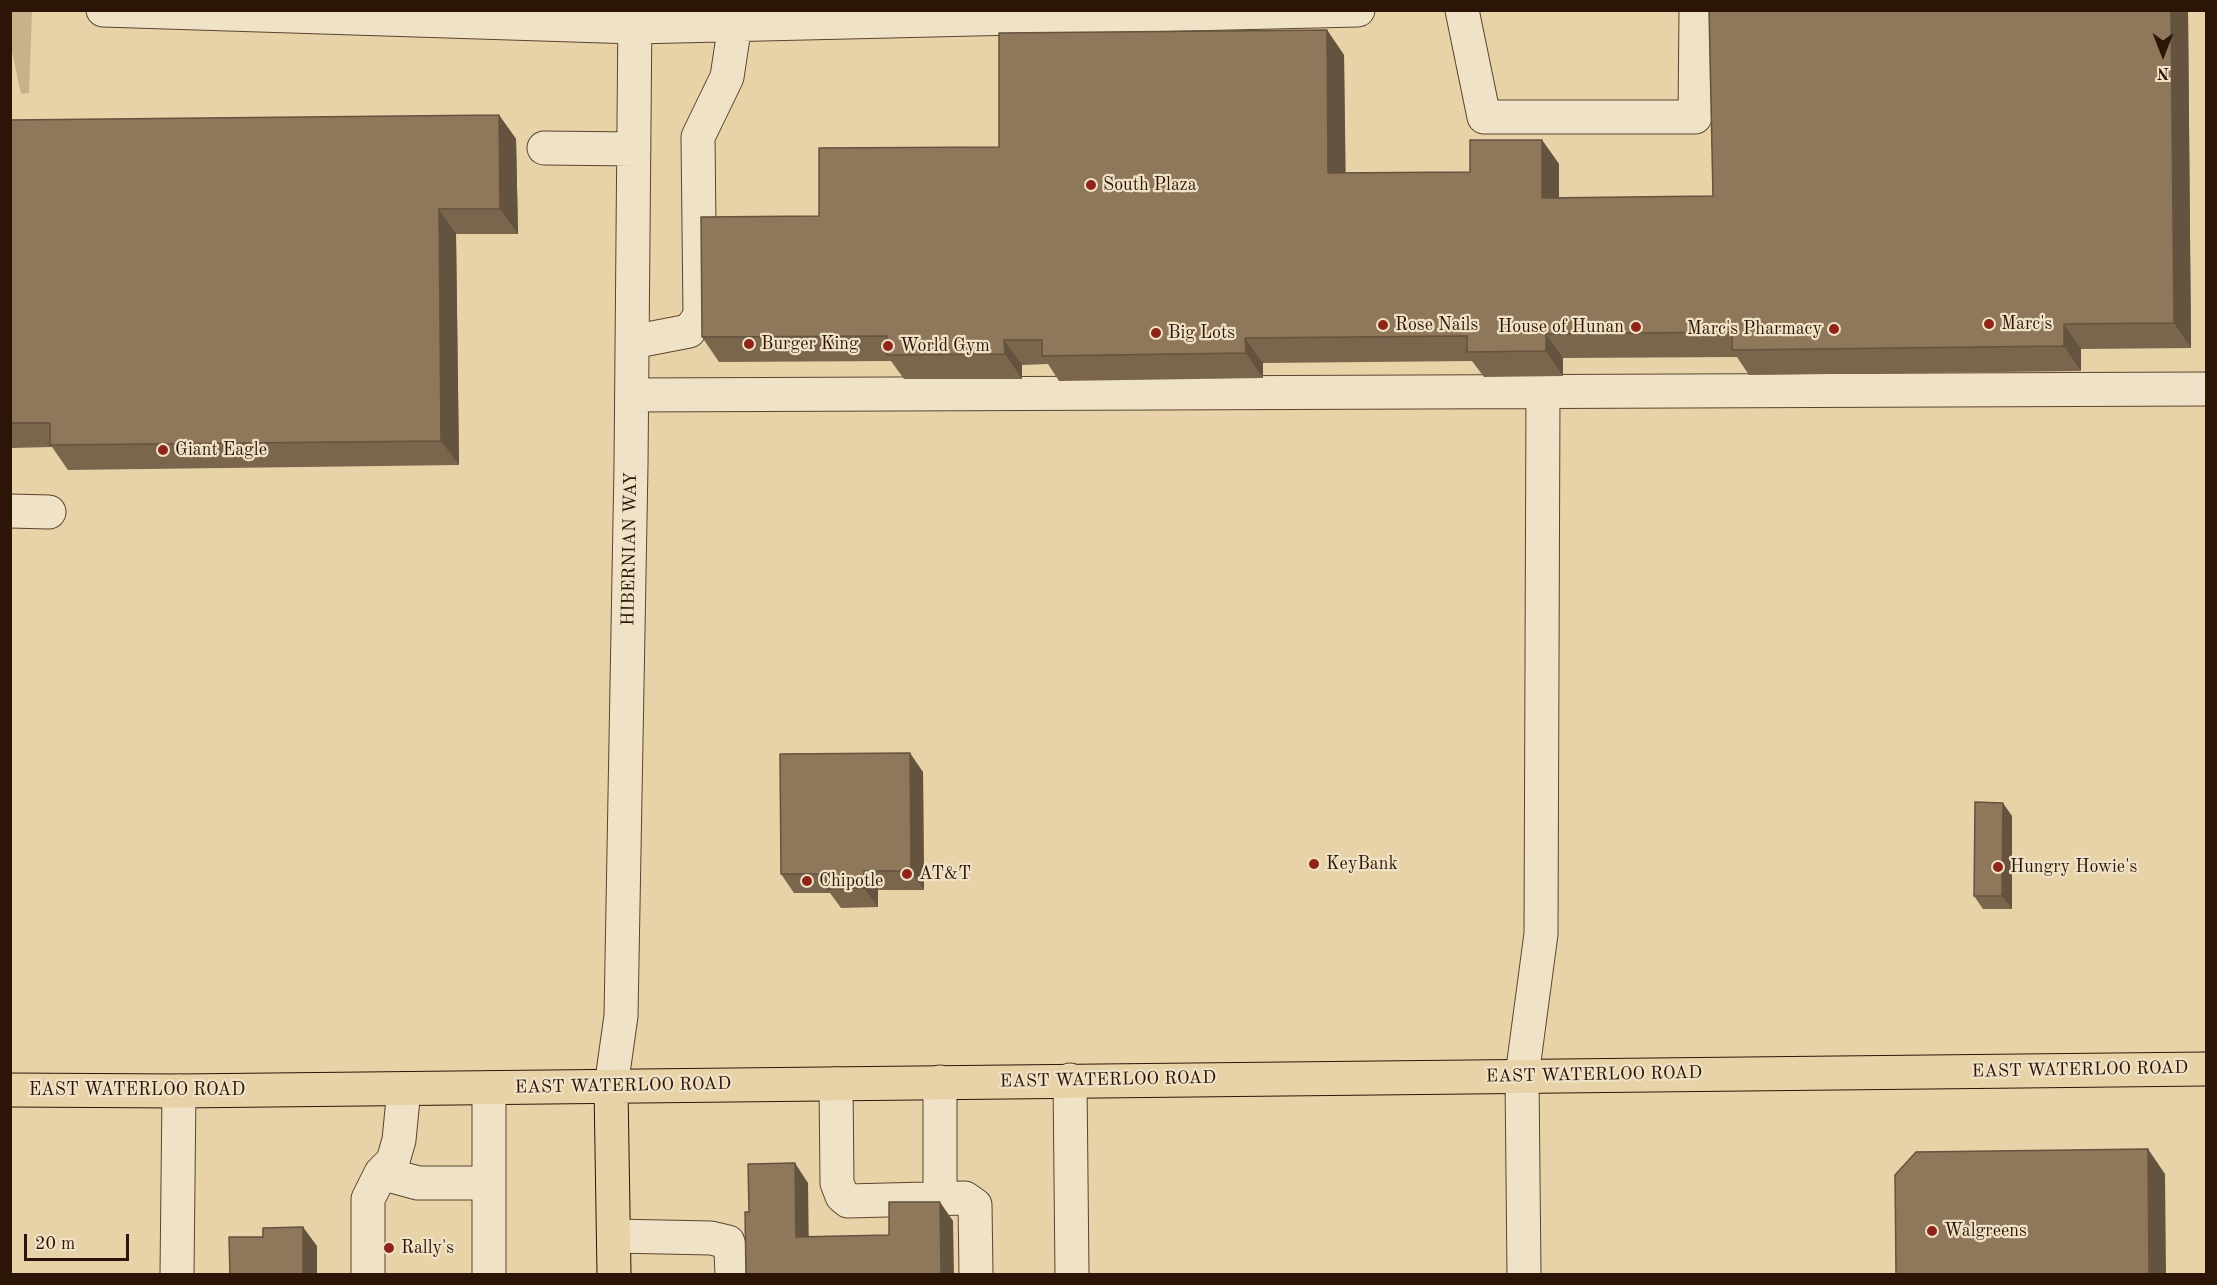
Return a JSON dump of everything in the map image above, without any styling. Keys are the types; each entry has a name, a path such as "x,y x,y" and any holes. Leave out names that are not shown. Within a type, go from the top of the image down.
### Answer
{"main road":[{"name":"EAST WATERLOO ROAD","path":"10,1090 404,1089 2206,1069"},
{"path":"611,1087 614,1275"}],"street":[{"path":"103,10 453,22 574,18 735,24 1358,10"},
{"path":"1462,10 1484,117 1695,117 1696,10"},
{"name":"HIBERNIAN WAY","path":"611,1087 621,1016 632,395 635,19"},
{"path":"632,342 689,331 700,316 698,137 727,77 735,24"},
{"path":"543,148 634,149"},
{"path":"632,395 2206,389"},
{"path":"1524,1275 1522,1076 1540,934 1543,392"},
{"path":"10,511 49,512"},
{"path":"1070,1080 1072,1275"},
{"path":"940,1082 940,1199"},
{"path":"836,1084 837,1183 842,1196 848,1201 965,1198 975,1205 976,1275"},
{"path":"489,1088 489,1275"},
{"path":"368,1275 368,1199 381,1173 393,1161 399,1140 404,1089"},
{"path":"177,1275 179,1091"},
{"path":"381,1173 418,1183 489,1183"},
{"path":"614,1236 711,1238 728,1242 732,1275"}],"shaded area":[{"path":"10,11 32,11 29,93 21,94 11,47"}],"building":[{"name":"South Plaza","path":"1709,10 2171,10 2174,323 2064,324 2064,346 1732,350 1732,332 1546,334 1546,351 1467,352 1467,336 1245,338 1246,353 1042,356 1042,340 1004,340 1005,354 887,355 887,336 702,337 701,217 819,216 819,148 999,147 999,33 1327,30 1328,173 1470,172 1470,140 1542,140 1542,198 1713,196"},
{"path":"499,115 500,209 439,209 441,441 50,445 50,423 10,423 10,120"},
{"path":"910,753 911,871 864,871 864,888 827,889 827,874 781,874 780,754"},
{"path":"1975,802 2003,803 2002,896 1974,896"},
{"path":"2148,1149 2149,1272 2146,1275 1896,1275 1895,1175 1916,1152"},
{"path":"795,1163 796,1237 889,1235 889,1202 940,1202 941,1275 746,1275 745,1212 749,1212 748,1164"},
{"path":"303,1227 303,1275 230,1275 229,1237 263,1237 263,1228"}],"place":[{"name":"South Plaza","path":"1091,185"},
{"name":"Marc's","path":"1989,324"},
{"name":"Rose Nails","path":"1383,325"},
{"name":"House of Hunan","path":"1636,327"},
{"name":"Marc's Pharmacy","path":"1834,329"},
{"name":"Big Lots","path":"1156,333"},
{"name":"Burger King","path":"749,344"},
{"name":"World Gym","path":"888,346"},
{"name":"Giant Eagle","path":"163,450"},
{"name":"KeyBank","path":"1314,864"},
{"name":"Hungry Howie's","path":"1998,867"},
{"name":"AT&T","path":"907,874"},
{"name":"Chipotle","path":"807,881"},
{"name":"Walgreens","path":"1932,1231"},
{"name":"Rally's","path":"389,1248"}]}
